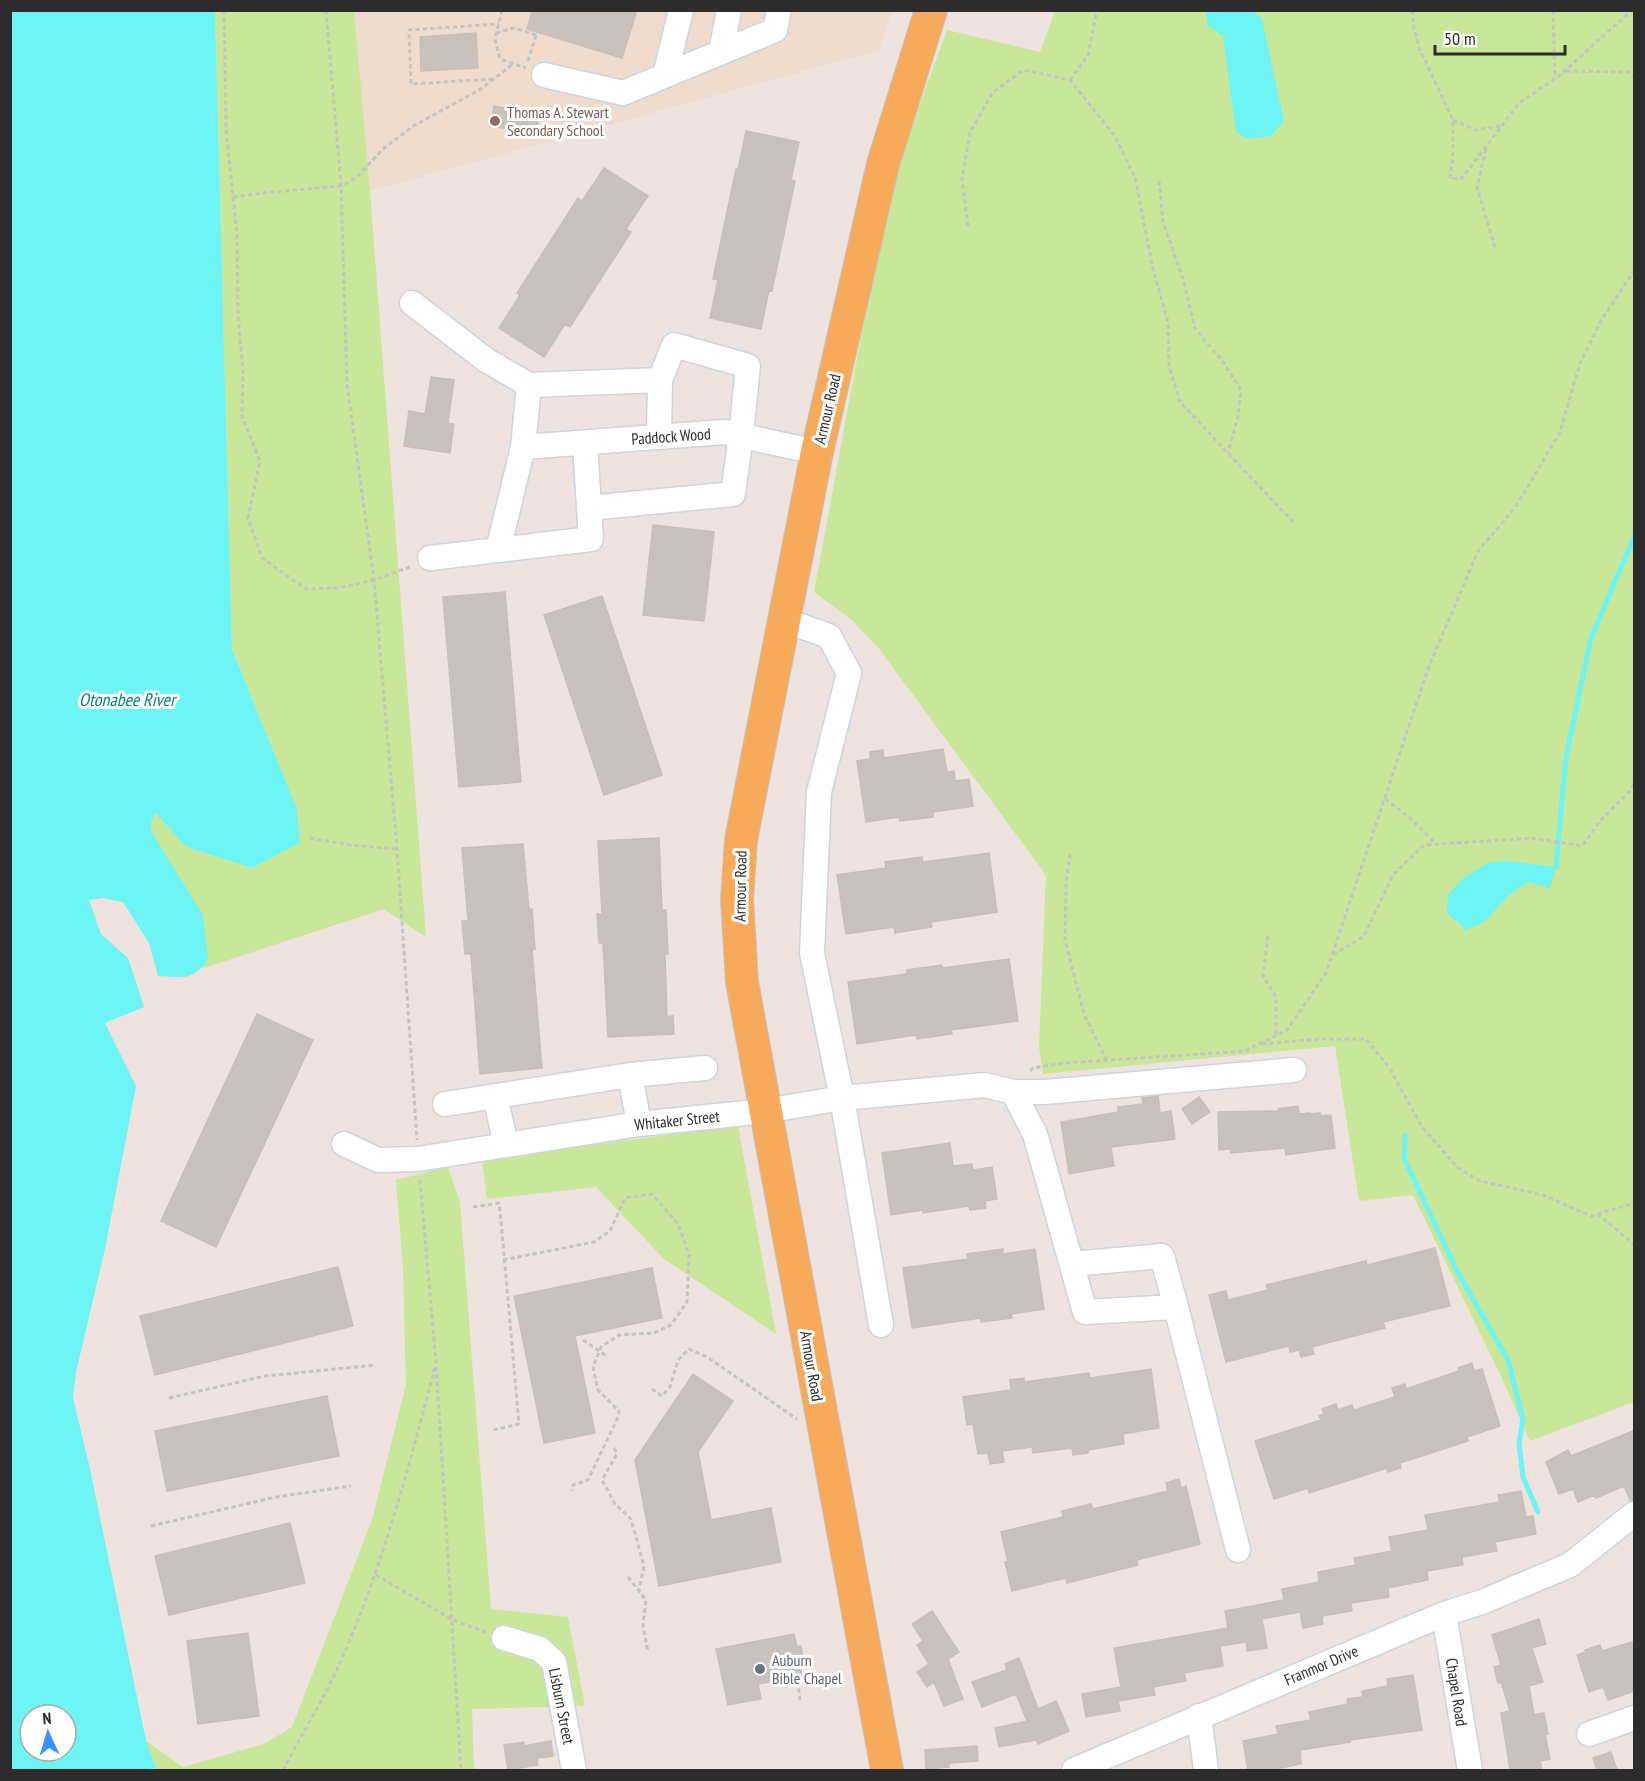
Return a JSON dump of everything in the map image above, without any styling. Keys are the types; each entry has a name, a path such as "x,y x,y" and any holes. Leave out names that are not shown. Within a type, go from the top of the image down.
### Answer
{"main road":[{"name":"Armour Road","path":"887,1770 742,982 737,899 741,840 817,452 883,164 931,10"}],"street":[{"path":"665,75 681,10"},
{"path":"721,52 729,10"},
{"path":"535,72 623,93 775,30 779,10"},
{"path":"412,303 486,360 529,385 660,380"},
{"path":"589,508 732,494 748,366 674,345 660,380 659,437"},
{"path":"498,550 523,447 529,385"},
{"name":"Paddock Wood","path":"523,447 724,432 817,452"},
{"path":"430,558 591,539 585,443"},
{"path":"784,620 829,636 849,673 819,792 812,953 842,1098 881,1325"},
{"path":"446,1104 630,1075 705,1068"},
{"name":"Whitaker Street","path":"344,1144 378,1160 418,1159 639,1124 765,1111 842,1098 985,1085 1013,1092 1045,1092 1294,1070"},
{"path":"630,1075 639,1124"},
{"path":"1013,1092 1035,1134 1085,1312 1176,1307"},
{"path":"495,1096 506,1145"},
{"path":"1072,1264 1161,1256 1238,1550"},
{"name":"Franmor Drive","path":"1074,1770 1444,1614 1482,1602 1570,1565 1635,1514"},
{"name":"Chapel Road","path":"1444,1614 1470,1770"},
{"name":"Lisburn Street","path":"504,1638 540,1649 554,1662 574,1770"},
{"path":"1199,1716 1206,1770"},
{"path":"1589,1734 1635,1718"}],"path":[{"path":"224,10 226,129 237,235 238,315 243,371 242,416 260,461 248,518 262,558 306,589 338,588 374,580 430,558"},
{"path":"326,10 341,186 346,384 374,580 397,849 418,1159 436,1364 453,1620 460,1770"},
{"path":"496,33 514,28 537,34 535,72 500,59 495,39 496,33 502,10"},
{"path":"1070,80 1088,55 1096,10"},
{"path":"1413,10 1413,25 1420,50 1453,120 1453,156 1450,178 1462,178 1519,103 1564,71 1632,10"},
{"path":"1553,10 1555,78"},
{"path":"494,78 411,84 409,30 499,24"},
{"path":"233,197 341,186 356,178 384,148 415,125 482,89 513,64"},
{"path":"968,226 962,179 970,132 993,92 1024,70 1070,80 1114,135 1135,177 1153,269 1168,322 1169,366 1180,402 1293,522"},
{"path":"1564,71 1630,72 1635,76"},
{"path":"1453,120 1476,130 1502,126"},
{"path":"1486,147 1477,187 1496,251"},
{"path":"1160,181 1163,222 1182,279 1195,329 1221,359 1241,390 1238,417 1227,453"},
{"path":"1013,1092 1033,1068 1106,1059 1245,1051 1287,1030 1326,974 1428,669 1478,551 1515,508 1560,432 1580,363 1602,319 1635,271"},
{"path":"1331,956 1364,936 1393,875 1424,845 1532,838 1582,846 1635,784"},
{"path":"1385,799 1410,818 1436,844"},
{"path":"309,838 349,845 397,849"},
{"path":"1070,854 1065,884 1065,940 1084,1014 1106,1059"},
{"path":"1268,936 1263,976 1276,997 1276,1036"},
{"path":"1260,1044 1320,1039 1366,1039 1389,1067 1422,1127 1458,1168 1480,1181 1543,1195 1591,1216 1635,1203"},
{"path":"503,1260 594,1242 610,1231 625,1198 652,1194 678,1224 688,1255 687,1302 671,1325 654,1333 620,1335 601,1347 593,1367 598,1390 619,1411 618,1417 588,1480 573,1485 573,1491"},
{"path":"473,1207 499,1203 519,1424 493,1430"},
{"path":"1597,1214 1635,1244"},
{"path":"583,1340 608,1357"},
{"path":"652,1389 662,1396 670,1387 678,1360 689,1349 707,1357 806,1425"},
{"path":"283,1770 346,1651 376,1575 407,1476 436,1364"},
{"path":"169,1398 265,1376 376,1365"},
{"path":"614,1448 617,1454 602,1480 615,1504 631,1519 644,1566 639,1590"},
{"path":"151,1526 276,1497 351,1486"},
{"path":"376,1575 453,1620 504,1638"},
{"path":"628,1577 646,1600 643,1626 648,1652"},
{"path":"798,1681 800,1702"}],"shaded area":[{"name":"Thomas A. Stewart Secondary School","path":"354,11 892,11 880,50 370,191"}],"green space":[{"path":"215,11 354,11 370,191 426,937 384,909 201,969 208,960 152,833 151,822 156,813 186,847 252,868 300,843 297,809 232,649"},
{"path":"1055,11 1634,11 1634,1402 1530,1441 1413,1195 1359,1201 1335,1046 1043,1074 1039,1047 1046,875 880,650 852,620 814,592 884,213 917,111 947,30 1040,52"},
{"path":"738,1126 776,1334 664,1259 596,1187 487,1199 482,1159"},
{"path":"448,1167 460,1202 491,1609 568,1617 585,1706 472,1709 474,1770 157,1770 146,1741 183,1767 264,1744 292,1727 372,1520 406,1385 403,1268 396,1180"}],"water":[{"name":"Otonabee River","path":"11,10 215,11 232,649 297,809 300,843 252,868 186,847 156,813 151,822 152,833 203,915 208,960 196,972 186,977 158,976 149,943 123,902 103,898 89,900 101,934 128,958 144,1007 105,1023 136,1086 105,1249 76,1372 73,1398 90,1469 146,1741 157,1770 11,1770"},
{"path":"1211,11 1253,11 1262,19 1284,121 1271,136 1248,139 1236,132 1223,36 1208,26 1206,14"},
{"path":"1510,861 1556,867 1550,888 1528,882 1509,895 1484,922 1466,930 1447,913 1448,895 1462,879 1489,862"}],"building":[{"path":"533,10 637,10 622,58 527,29"},
{"path":"476,33 478,68 421,71 420,37"},
{"path":"494,106 539,114 535,138 513,134 514,130 491,126"},
{"path":"746,131 799,142 791,180 795,181 772,291 769,290 761,329 710,318 718,280 713,279"},
{"path":"604,168 648,196 626,229 631,232 570,327 565,324 544,357 499,328 520,295 517,293 578,198 582,201"},
{"path":"431,377 454,380 448,423 454,424 450,453 404,446 409,411 425,414"},
{"path":"653,525 714,532 704,621 643,615"},
{"path":"505,592 521,782 459,787 443,597"},
{"path":"602,596 662,775 604,795 544,615"},
{"path":"943,749 947,772 954,771 955,781 969,779 973,806 933,812 933,817 900,821 899,817 866,822 857,761 870,759 870,752 883,750 884,758"},
{"path":"659,838 662,910 666,910 668,954 665,954 667,1017 673,1016 674,1034 608,1037 603,943 599,943 597,914 602,914 598,841"},
{"path":"523,844 529,909 532,909 535,949 532,949 542,1068 480,1074 471,954 465,954 462,921 468,921 462,848"},
{"path":"989,853 997,912 931,922 932,927 895,933 894,927 846,934 837,875 886,868 885,862 922,857 923,862"},
{"path":"1009,959 1018,1021 951,1030 952,1034 917,1039 916,1035 857,1044 848,982 907,974 907,970 942,965 942,968"},
{"path":"257,1014 313,1040 216,1247 161,1221"},
{"path":"1158,1096 1160,1113 1171,1111 1175,1139 1111,1147 1114,1166 1069,1174 1061,1122 1118,1112 1118,1107 1143,1104 1142,1098"},
{"path":"1199,1097 1210,1112 1192,1124 1182,1109"},
{"path":"1298,1106 1299,1114 1331,1115 1335,1148 1286,1155 1285,1148 1231,1153 1230,1149 1219,1150 1218,1112 1278,1111 1278,1109"},
{"path":"950,1143 953,1166 972,1164 973,1170 992,1167 997,1199 985,1201 986,1208 970,1210 969,1206 891,1215 882,1153"},
{"path":"1435,1248 1450,1306 1383,1322 1385,1328 1312,1347 1314,1354 1301,1357 1299,1350 1290,1352 1289,1346 1226,1362 1209,1295 1226,1291 1228,1300 1268,1290 1266,1285 1366,1261 1367,1265"},
{"path":"1003,1249 1003,1254 1035,1249 1044,1309 1011,1314 1012,1318 981,1322 981,1318 912,1328 903,1268 968,1259 967,1254"},
{"path":"338,1267 353,1326 155,1375 140,1316"},
{"path":"652,1268 662,1318 575,1336 595,1433 544,1443 514,1296"},
{"path":"1472,1363 1474,1371 1482,1369 1500,1426 1467,1437 1468,1441 1400,1463 1401,1468 1388,1472 1387,1468 1309,1493 1308,1488 1274,1499 1255,1441 1321,1420 1319,1416 1324,1414 1322,1409 1336,1404 1338,1410 1352,1405 1354,1410 1395,1397 1392,1388 1405,1384 1406,1389 1459,1371 1458,1368"},
{"path":"1151,1369 1159,1428 1123,1434 1124,1444 1088,1450 1088,1453 1073,1455 1072,1448 1033,1453 1032,1447 1002,1451 1004,1462 990,1464 988,1453 978,1454 973,1424 967,1425 963,1397 1011,1390 1010,1380 1024,1378 1024,1382 1089,1373 1090,1378"},
{"path":"693,1374 733,1401 698,1452 711,1520 771,1508 781,1562 659,1586 635,1460"},
{"path":"327,1396 339,1456 167,1491 155,1431"},
{"path":"1635,1430 1635,1500 1630,1500 1624,1486 1596,1498 1594,1495 1578,1502 1573,1489 1559,1494 1546,1462 1568,1450 1571,1456"},
{"path":"1179,1479 1181,1488 1186,1486 1200,1544 1137,1560 1138,1565 1067,1583 1066,1578 1012,1591 1001,1532 1063,1517 1062,1511 1091,1504 1093,1509 1168,1491 1166,1483"},
{"path":"1521,1491 1526,1517 1533,1516 1536,1534 1495,1542 1497,1551 1462,1557 1463,1565 1427,1571 1428,1580 1388,1588 1389,1597 1351,1603 1352,1611 1322,1616 1323,1624 1303,1628 1300,1612 1262,1619 1267,1648 1247,1651 1246,1642 1220,1646 1223,1666 1184,1673 1186,1681 1153,1687 1155,1695 1118,1701 1120,1711 1086,1717 1082,1694 1121,1687 1114,1648 1228,1628 1225,1611 1284,1600 1282,1589 1319,1582 1318,1572 1356,1565 1354,1558 1392,1551 1389,1537 1428,1530 1425,1515 1500,1502 1498,1495"},
{"path":"290,1523 305,1583 169,1615 155,1556"},
{"path":"932,1611 959,1652 948,1659 963,1699 944,1706 934,1682 927,1687 917,1672 929,1664 917,1645 923,1641 912,1624"},
{"path":"1539,1619 1546,1644 1532,1648 1543,1682 1529,1686 1534,1715 1544,1713 1550,1759 1540,1761 1542,1770 1510,1770 1501,1713 1510,1711 1494,1667 1501,1665 1492,1635"},
{"path":"248,1633 259,1716 198,1724 187,1641"},
{"name":"Auburn Bible Chapel","path":"794,1634 797,1647 801,1646 803,1662 799,1662 802,1676 758,1684 761,1699 728,1705 716,1649"},
{"path":"1635,1641 1635,1691 1608,1700 1603,1687 1589,1692 1577,1655 1600,1645 1602,1651"},
{"path":"1019,1658 1038,1709 1056,1701 1069,1731 1038,1744 1036,1740 999,1747 995,1728 1027,1721 1016,1694 982,1707 972,1682 1007,1670 1005,1664"},
{"path":"1413,1675 1422,1730 1300,1750 1301,1764 1276,1770 1248,1770 1243,1741 1278,1734 1276,1726 1311,1720 1309,1712 1348,1704 1347,1699 1363,1697 1362,1691 1388,1686 1387,1679"},
{"path":"551,1741 553,1756 537,1758 538,1765 508,1770 504,1745 524,1742 524,1746"},
{"path":"977,1746 978,1761 949,1763 949,1767 926,1769 925,1750"},
{"path":"1611,1752 1617,1770 1597,1770 1593,1758"}],"waterway":[{"path":"1556,867 1566,757 1591,638 1634,537"},
{"path":"1405,1135 1404,1158 1457,1271 1508,1360 1523,1419 1519,1443 1523,1477 1538,1512"}],"place":[{"name":"Thomas A. Stewart Secondary School","path":"495,121"},
{"name":"Auburn Bible Chapel","path":"760,1669"}]}
